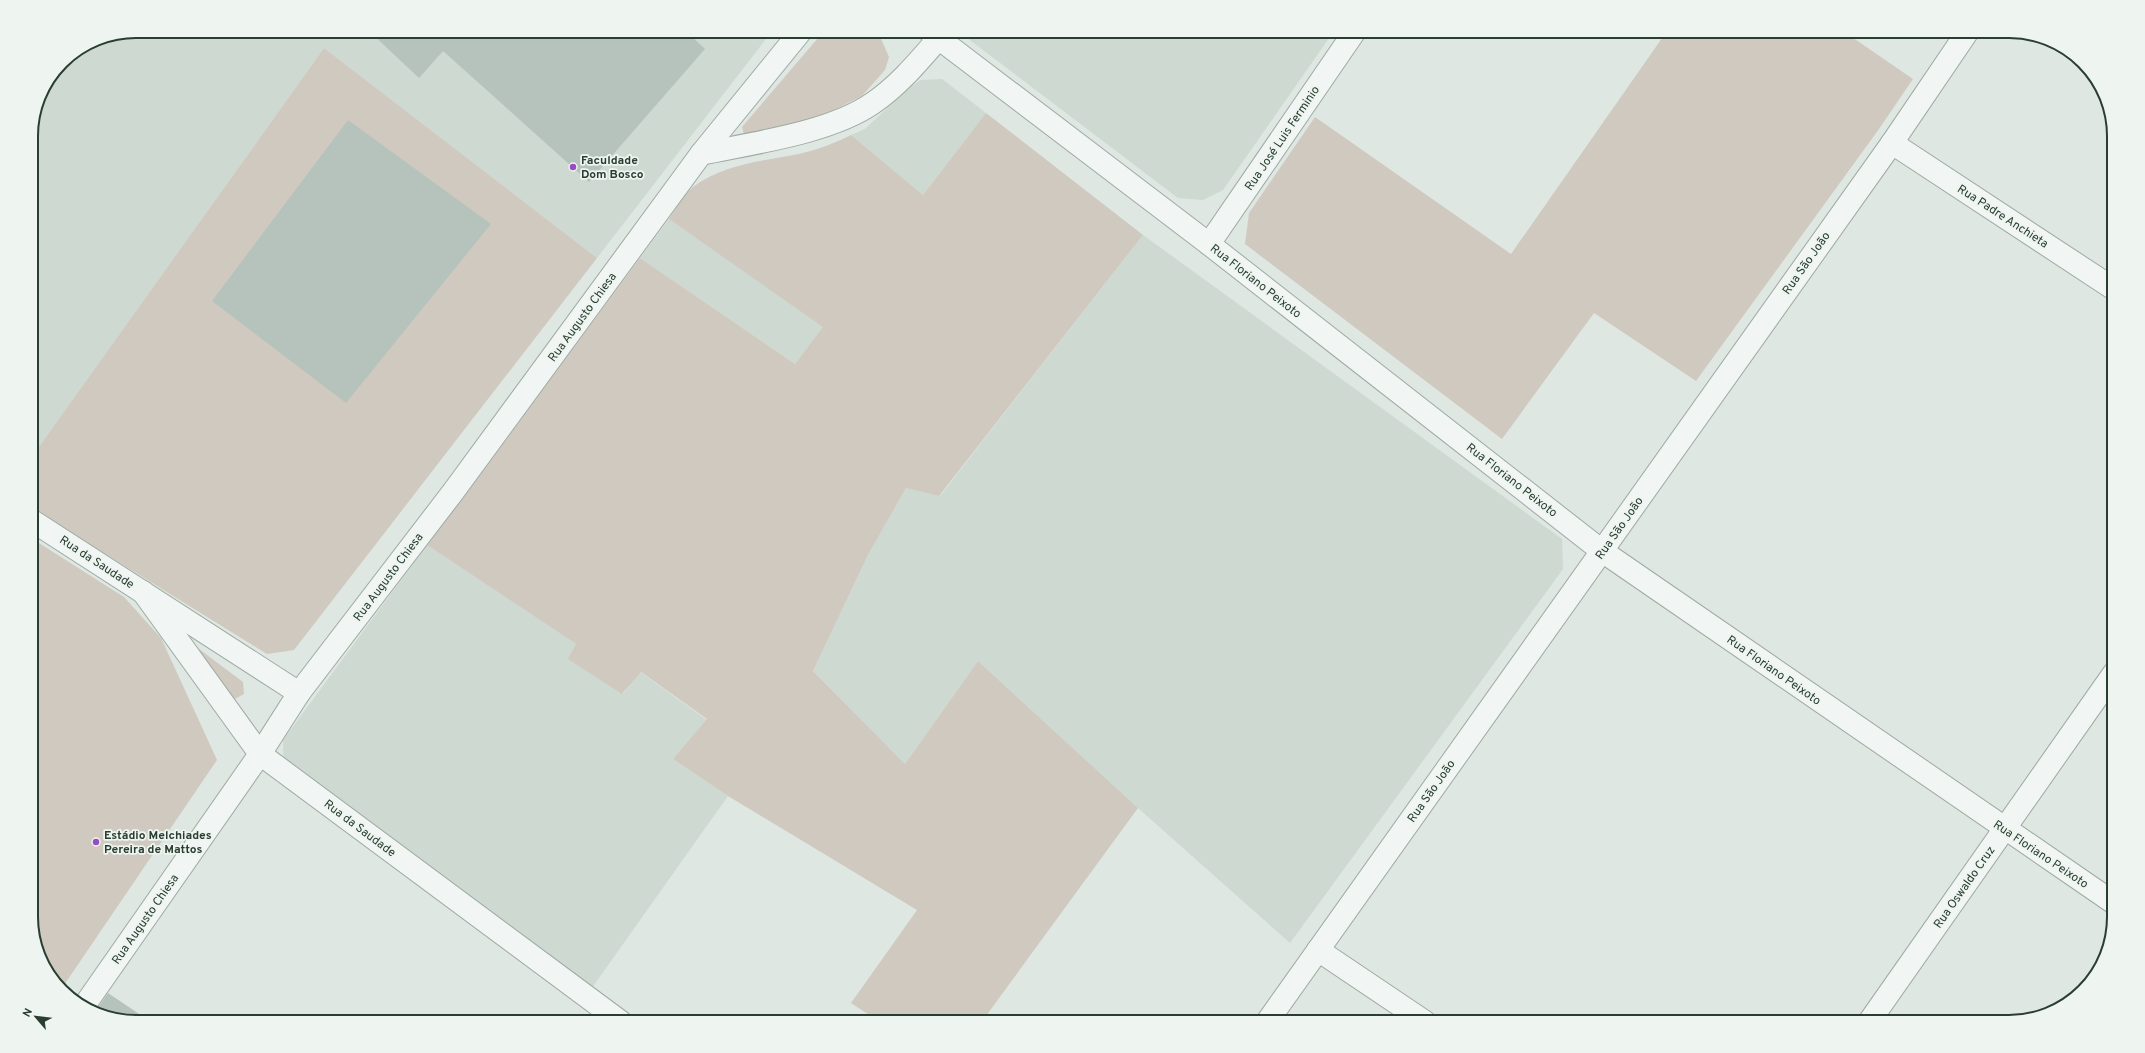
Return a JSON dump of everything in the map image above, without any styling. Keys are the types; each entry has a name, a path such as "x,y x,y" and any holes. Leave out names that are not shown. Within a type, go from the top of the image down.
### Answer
{"street":[{"name":"Rua Augusto Chiesa","path":"87,1002 260,754 299,694 453,492 701,154 794,38"},
{"path":"701,154 834,123 872,104 899,82 931,38"},
{"name":"Rua Floriano Peixoto","path":"937,38 1209,244 1602,551 2107,898"},
{"name":"Rua José Luis Ferminio","path":"1209,244 1350,38"},
{"name":"Rua São João","path":"1272,1015 1892,143 1963,38"},
{"name":"Rua Padre Anchieta","path":"1892,143 2107,284"},
{"name":"Rua da Saudade","path":"38,525 299,694"},
{"name":"Rua da Saudade","path":"142,592 260,754 612,1015"},
{"name":"Rua Oswaldo Cruz","path":"1874,1015 2107,683"},
{"path":"1318,950 1415,1015"}],"shaded area":[{"path":"129,38 767,38 597,258 324,48 38,448 38,129 41,110 45,98 54,81 62,71 81,54 98,45 110,41"},
{"path":"818,38 881,38 889,57 885,70 862,96 814,120 744,134 742,127"},
{"path":"967,38 1329,38 1223,190 1203,200 1178,198"},
{"path":"1662,38 1853,38 1913,79 1879,129 1696,381 1594,313 1502,439 1245,244 1249,213 1315,117 1511,254"},
{"path":"324,48 597,258 294,650 267,654 38,512 38,448"},
{"path":"942,79 986,113 923,195 851,135 865,129 910,87 921,80"},
{"path":"986,113 1143,235 939,496 906,488 868,555 813,671 905,764 978,661 1138,808 987,1015 869,1015 851,1003 917,910 728,796 673,759 707,719 641,672 622,694 568,659 576,644 427,545 640,258 795,364 823,327 669,219 689,190 693,187 705,179 730,168 758,161 799,154 826,146 851,135 923,195"},
{"path":"669,219 824,326 795,364 640,258"},
{"path":"1143,235 1562,539 1563,569 1290,943 1138,808 978,661 905,764 813,671 868,555 906,488 940,496"},
{"name":"Estádio Melchiades Pereira de Mattos","path":"38,542 124,597 161,638 217,760 64,984 54,972 48,961 43,949 38,924"},
{"path":"427,545 576,644 623,694 640,672 707,720 673,759 728,796 589,992 284,774 283,740"},
{"path":"191,643 243,682 244,694 233,700"}],"building":[{"path":"376,38 693,38 705,49 589,182 443,51 419,78"},
{"path":"348,120 491,224 346,403 212,301"},
{"path":"108,993 141,1015 110,1012 98,1008"}],"place":[{"name":"Faculdade Dom Bosco","path":"573,167"},
{"name":"Estádio Melchiades Pereira de Mattos","path":"96,842"}]}
